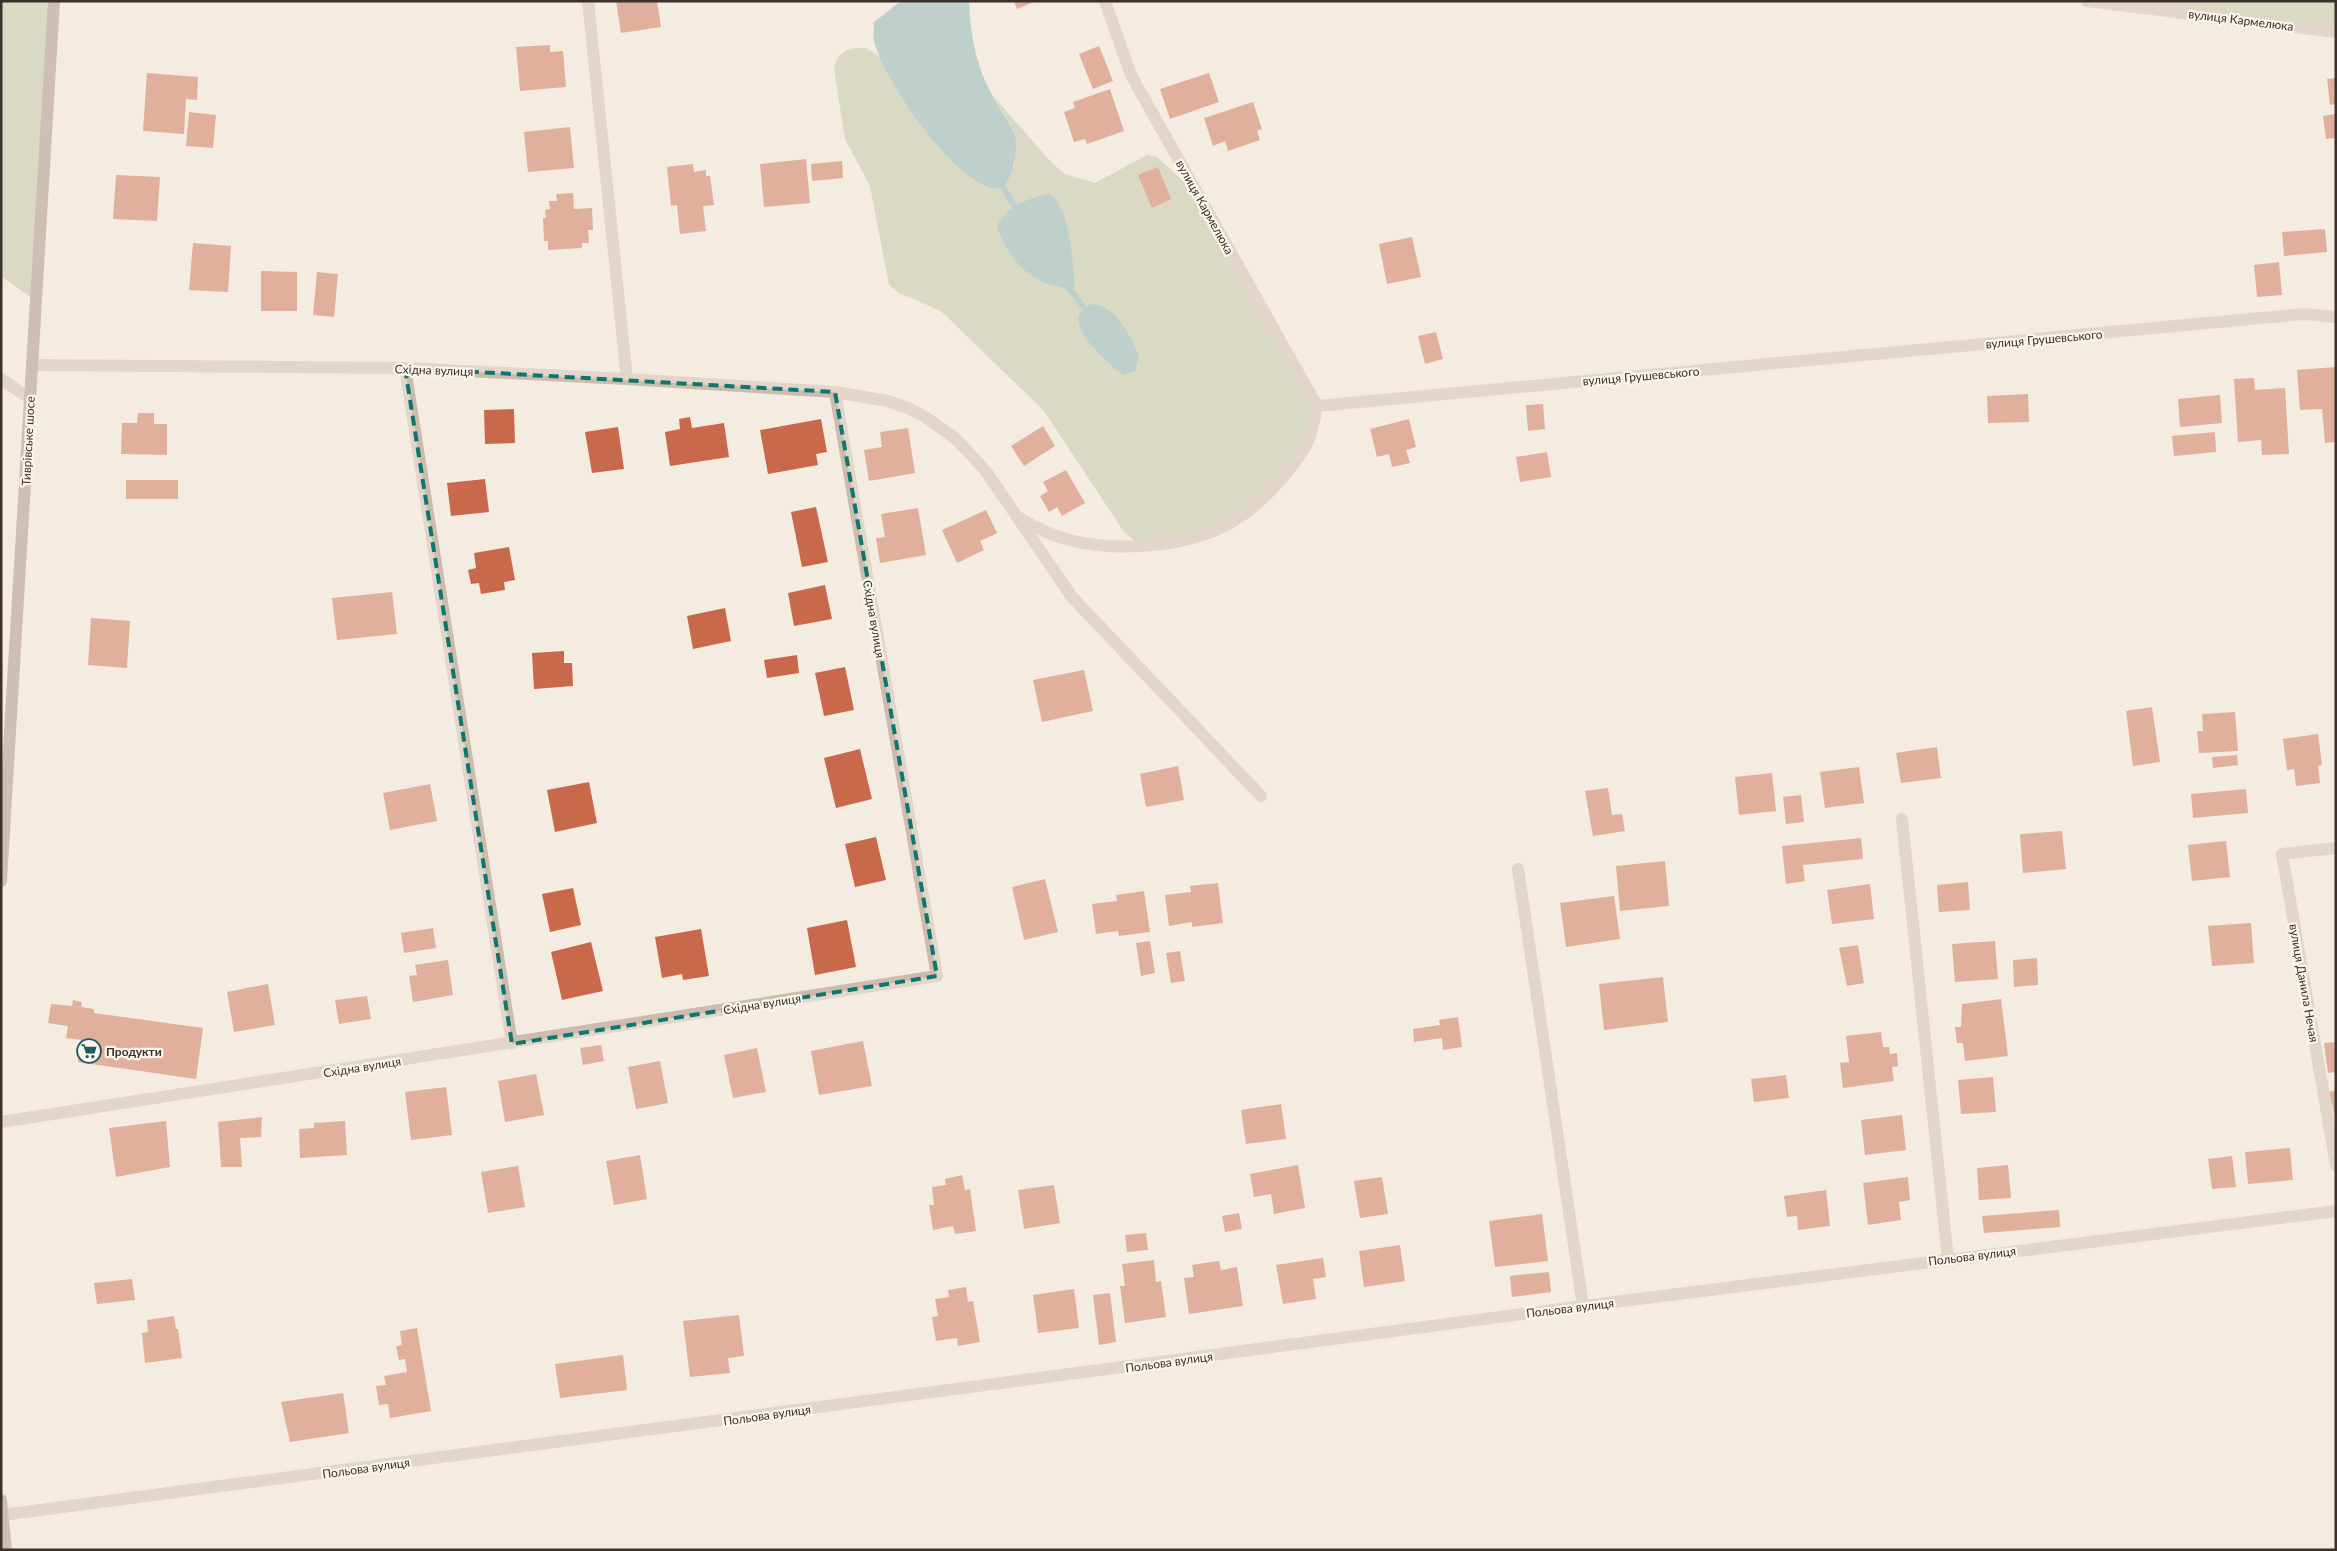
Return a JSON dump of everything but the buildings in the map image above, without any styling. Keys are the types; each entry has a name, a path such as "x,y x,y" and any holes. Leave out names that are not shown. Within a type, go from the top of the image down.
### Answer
{"main road":[{"name":"Тиврівське шосе","path":"1,881 54,1"},
{"path":"1,1500 6,1550"}],"street":[{"path":"588,1 627,379"},
{"name":"вулиця Кармелюка","path":"1105,1 1131,76 1317,406"},
{"name":"вулиця Кармелюка","path":"2087,1 2336,32"},
{"name":"вулиця Грушевського","path":"1317,406 2304,314 2336,318"},
{"name":"Східна вулиця","path":"32,365 404,368 835,392 888,401 925,417 961,444 985,470 1072,597 1261,796"},
{"path":"404,368 512,1044"},
{"path":"1,379 31,399"},
{"name":"Східна вулиця","path":"1,1122 512,1044 937,976 835,392"},
{"path":"1017,517 1047,532 1091,544 1111,546 1161,543 1211,532 1241,516 1276,486 1295,462 1310,437 1317,406"},
{"path":"1902,819 1948,1259"},
{"name":"вулиця Данила Нечая","path":"2336,848 2282,854 2336,1165"},
{"path":"1518,869 1583,1306"},
{"name":"Польова вулиця","path":"2,1515 1583,1306 2336,1211"}],"highlighted area":[{"path":"405,368 835,392 937,976 512,1044"}],"green space":[{"path":"1,1 54,1 36,301 1,276"},
{"path":"2087,1 2336,1 2336,32"},
{"path":"855,48 866,48 879,56 974,169 1014,167 1014,136 993,96 1052,163 1065,174 1095,183 1147,155 1157,157 1198,195 1317,406 1295,462 1235,520 1141,546 1124,532 1044,411 942,312 900,294 889,285 870,186 845,139 834,69 841,54"}],"water":[{"path":"901,1 969,1 972,33 979,65 990,92 1015,136 1014,164 1003,188 988,187 972,178 955,164 920,124 891,79 874,41 874,22"},
{"path":"1049,193 1062,210 1066,222 1075,286 1070,288 1044,283 1026,271 1011,255 997,226 1012,208"},
{"path":"1092,304 1108,310 1122,323 1139,357 1135,371 1123,375 1106,361 1087,340 1078,319 1082,311"}],"waterway":[{"path":"999,181 1019,213"},
{"path":"1064,282 1089,314"}],"place":[{"name":"Продукти","path":"89,1051"}]}
